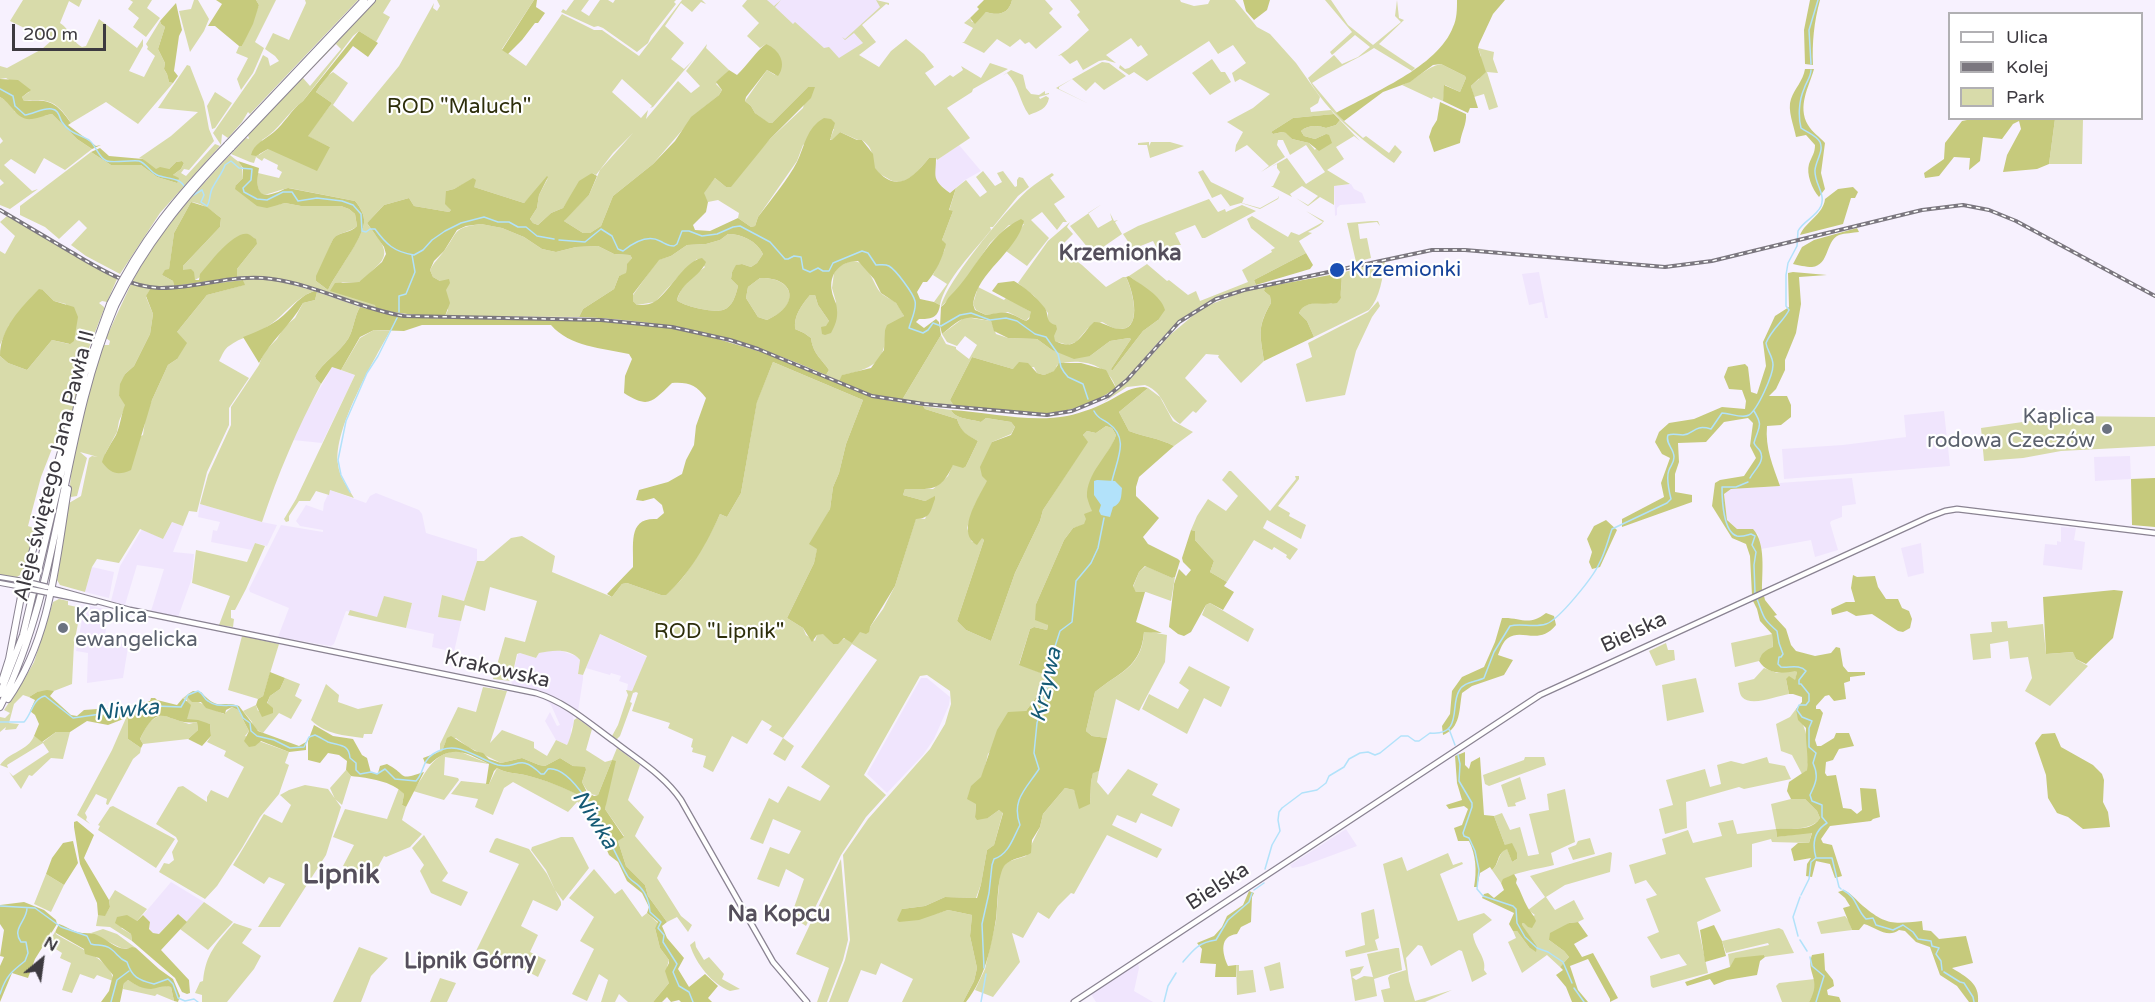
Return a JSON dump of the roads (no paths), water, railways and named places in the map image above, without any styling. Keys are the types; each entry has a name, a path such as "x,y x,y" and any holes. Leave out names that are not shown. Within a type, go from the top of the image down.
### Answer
{"highway":[{"name":"Aleje świętego Jana Pawła II","path":"229,147 364,0"},
{"name":"Aleje świętego Jana Pawła II","path":"0,694 25,628 91,354 128,268 152,230 178,197 372,0"},
{"name":"Aleje świętego Jana Pawła II","path":"0,708 17,671 34,620 92,370 112,305"},
{"path":"0,689 80,393"},
{"path":"0,708 16,687 31,659 49,590 70,481 72,453"}],"main road":[{"name":"Bielska","path":"1074,1002 1550,690 1941,512 1963,510 2155,533"},
{"name":"Krakowska","path":"0,577 109,605 536,693 558,701 649,767 670,785 681,800 773,962 807,1002"},
{"name":"Krakowska","path":"0,583 27,585"}],"water":[{"path":"1094,481 1115,481 1122,488 1118,504 1113,507 1110,517 1101,515 1099,511 1101,505 1094,495"}],"waterway":[{"path":"1811,64 1809,30 1818,0"},
{"path":"1265,869 1272,845 1280,831 1278,820 1282,808 1302,793 1317,790 1326,783 1329,776 1360,753 1368,752 1375,755 1380,753 1401,736 1408,736 1419,741 1430,733 1447,730 1454,718 1459,691 1467,684 1484,678 1494,652 1510,626 1541,625 1552,621 1583,588 1596,570 1612,529 1671,499 1668,476 1674,457 1668,435 1683,435 1697,428 1711,429 1722,413 1746,416 1753,412 1771,376 1773,362 1766,343 1789,310 1786,306 1786,275 1788,263 1797,246 1798,231 1819,210 1822,202 1815,170 1821,145 1816,137 1801,128 1800,118 1801,98 1811,70"},
{"name":"Krzywa","path":"0,89 13,96 15,106 25,115 46,109 56,111 65,126 89,140 107,161 139,161 155,174 177,180 185,188"},
{"name":"Krzywa","path":"190,197 202,190 204,195 201,202 207,206 212,189 225,165 231,161 239,168 252,169 251,180 243,188 244,192 257,199 267,200 283,192 292,192 298,201 317,198 342,201 353,205 361,214 362,231 375,229 391,246 407,254 414,255 423,250 432,240 461,223 484,217 498,222 509,222 518,227 526,227 537,236 554,239"},
{"name":"Krzywa","path":"559,240 585,242 601,229 612,236 618,249 623,251 636,242 650,238 674,246 682,231 702,236 717,234 740,226 770,242 785,259 794,256 801,257 803,269 810,272 818,268 829,271 833,263 862,251 868,253 876,265 886,265 892,268 911,293 915,301 915,311 909,328 923,333 933,323 941,326 960,315 971,313 990,320 1006,318 1017,321 1035,334 1046,337 1058,354 1064,372 1068,377 1083,384 1088,399"},
{"path":"399,312 399,296 406,294 415,272 412,255"},
{"path":"350,492 341,475 338,460 346,421 367,373 397,318"},
{"name":"Krzywa","path":"1094,411 1119,435 1119,457 1112,481"},
{"path":"1750,478 1762,458 1754,443 1759,424 1754,411"},
{"path":"1748,482 1736,487 1722,487 1722,499 1726,522 1732,533 1737,536 1751,534 1755,536 1752,545 1756,552 1755,593"},
{"name":"Krzywa","path":"984,968 982,924 992,865 994,859 999,857 1013,840 1020,825 1017,809 1021,795 1039,769 1034,753 1037,723 1048,684 1051,659 1060,631 1072,622 1076,581 1091,563 1098,548 1104,518"},
{"path":"1757,599 1764,617 1777,631 1783,654 1779,657 1778,664 1781,667 1798,667 1806,671 1799,680 1799,684 1809,694 1809,701 1806,705 1799,705 1797,710 1802,717 1812,721 1809,728 1809,747 1816,753 1813,763 1816,776 1810,795 1812,801 1822,805 1822,817 1827,823 1817,834 1814,843 1815,853 1816,858 1832,858 1841,889"},
{"name":"Niwka","path":"0,722 24,722 37,700 45,696 73,718 156,706 181,707 188,695 198,691 211,703 237,706 243,718 250,723 251,731 257,736 274,740 290,748 304,747 309,737 315,735 343,746 356,763 356,770 360,774 371,772 377,774 385,769 395,779 416,781 429,757 450,748 466,751 498,765 528,764 541,774 548,769 560,771 583,795 628,877 644,892 650,912 661,922 658,928 664,935 663,942 677,964 673,972 679,986 689,992 693,1002"},
{"path":"1449,729 1455,745"},
{"path":"1458,755 1459,781 1472,803 1463,833 1469,838 1475,851 1479,870 1477,889 1483,896 1513,906 1516,909 1517,923 1525,937 1537,948 1563,962 1572,983"},
{"path":"1801,895 1809,879 1811,862 1816,858"},
{"path":"1254,890 1264,883"},
{"path":"1843,890 1851,896 1866,919 1873,918 1876,925 1893,930 1903,925 1918,939 1931,941 1932,946 1939,948 1936,954 1941,961 1942,970"},
{"path":"1183,962 1193,950 1216,940 1228,920 1249,902 1252,893"},
{"path":"1798,936 1793,917 1800,897"},
{"name":"Niwka","path":"0,906 35,908 61,927 87,936 91,944 111,949 127,962 131,971 140,979 154,984 168,979 173,984 178,998 185,1001 194,999 198,1002"},
{"path":"0,994 4,983 25,961 28,953 26,942 21,942 18,937 27,908"},
{"path":"1800,940 1807,951"},
{"path":"1810,957 1812,966 1824,976 1816,1002"},
{"path":"111,1002 117,980 129,971"},
{"path":"1944,972 1964,983 1974,1002"},
{"path":"1164,1002 1168,986 1176,973"},
{"name":"Krzywa","path":"981,1002 986,974"},
{"path":"1574,988 1584,1002"}],"railway":[{"path":"0,210 102,270 147,287 173,288 244,278 272,279 305,286 387,313 404,316 601,320 672,327 758,349 872,396 924,404 1047,415 1072,411 1108,396 1127,380 1179,322 1216,299 1244,290 1432,250 1465,250 1665,267 1712,261 1922,210 1963,205 1989,210 2016,221 2155,296"}],"place":[{"name":"Krzemionki","path":"1337,270"},
{"name":"Kaplica rodowa Czeczów","path":"2107,429"},
{"name":"Kaplica ewangelicka","path":"63,628"}],"district":[{"name":"Krzemionka","path":"1120,254"},
{"name":"Lipnik","path":"341,876"},
{"name":"Na Kopcu","path":"779,915"},
{"name":"Lipnik Górny","path":"470,962"}],"park label":[{"name":"ROD \"Maluch\"","path":"459,107"},
{"name":"ROD \"Lipnik\"","path":"719,632"}]}
